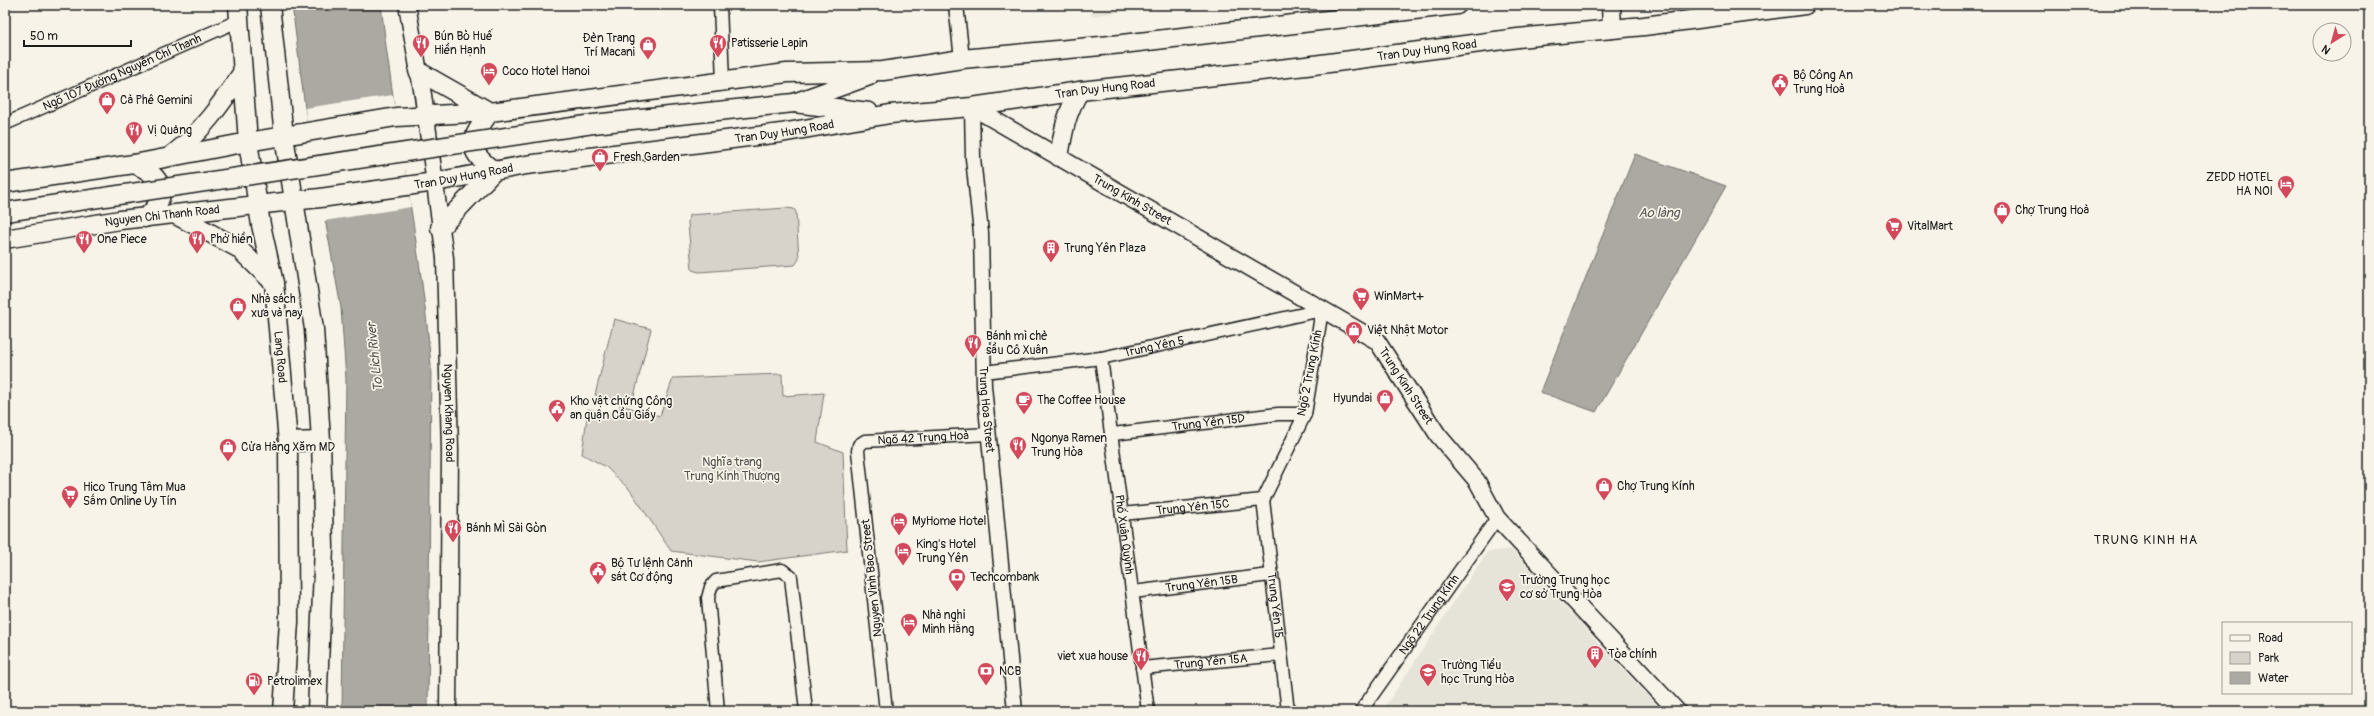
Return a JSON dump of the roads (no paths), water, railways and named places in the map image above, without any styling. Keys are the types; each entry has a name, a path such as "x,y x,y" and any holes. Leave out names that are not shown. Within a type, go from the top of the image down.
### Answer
{"main road":[{"path":"270,5 284,136 314,329 321,441 324,547 317,711"},
{"name":"Nguyen Khang Road","path":"407,5 426,116 445,258 450,450 448,711"},
{"path":"5,183 134,164 248,142 396,117 490,112 723,82 787,72 883,71 962,59 1122,44 1457,5"},
{"path":"1611,5 1612,29"},
{"name":"Tran Duy Hung Road","path":"320,198 435,182 494,171 611,153 781,132 890,114 972,107 1080,91 1306,66 1518,38 1612,29 1805,5"},
{"name":"Lang Road","path":"239,12 242,73 248,142 258,205 274,283 288,442 289,622 283,711"},
{"path":"418,70 490,112"},
{"path":"794,103 883,71"},
{"path":"168,158 191,141 223,101 242,73"},
{"path":"1059,157 1064,124 1068,112 1080,91"},
{"path":"5,212 593,124 794,103 890,114"},
{"name":"Trung Kinh Street","path":"972,107 1377,341 1438,435 1477,481 1496,518 1677,711"},
{"path":"440,228 494,171 480,160 473,148 473,141 477,130 490,112"},
{"path":"134,164 148,170 156,178 161,193 157,208 145,218"},
{"name":"Nguyen Chi Thanh Road","path":"5,239 120,220 320,198"},
{"path":"176,215 238,248 274,283"},
{"path":"288,442 321,441"}],"street":[{"path":"720,5 723,82"},
{"path":"956,5 962,59"},
{"name":"Ngõ 107 Đường Nguyễn Chí Thanh","path":"5,124 239,12"},
{"name":"Trung Hoa Street","path":"972,107 973,158 981,233 984,372 988,434 1015,711"},
{"name":"Trung Yên 5","path":"984,372 1101,358 1322,310"},
{"name":"Ngõ 2 Trung Kính","path":"1263,500 1305,414 1322,310"},
{"name":"Phố Xuân Quỳnh","path":"1101,358 1113,434 1148,711"},
{"name":"Trung Yên 15D","path":"1113,434 1278,414 1305,414"},
{"name":"Ngõ 42 Trung Hoà","path":"859,445 865,441 988,434"},
{"name":"Nguyen Vinh Bao Street","path":"859,445 858,451 886,711"},
{"name":"Trung Yên 15C","path":"1122,514 1263,500"},
{"name":"Trung Yên 15","path":"1263,500 1270,575 1288,711"},
{"name":"Ngõ 22 Trung Kính","path":"1361,711 1496,518"},
{"path":"718,711 708,598 711,587 716,581 782,570 787,572 791,577 806,711"},
{"name":"Trung Yên 15B","path":"1133,592 1270,575"},
{"name":"Trung Yên 15A","path":"1142,668 1280,655"}],"water":[{"name":"To Lich River","path":"292,5 381,5 386,50 421,275 431,365 428,711 342,711 346,379 341,308 305,108"},
{"name":"Ao làng","path":"1635,154 1726,186 1596,412 1540,392"}],"place":[{"name":"Bún Bò Huế Hiền Hạnh","path":"421,58"},
{"name":"Patisserie Lapin","path":"718,58"},
{"name":"Đèn Trang Trí Macani","path":"648,60"},
{"name":"Coco Hotel Hanoi","path":"489,86"},
{"name":"Bộ Công An Trung Hoà","path":"1780,97"},
{"name":"Cà Phê Gemini","path":"107,115"},
{"name":"Vị Quảng","path":"134,145"},
{"name":"Fresh Garden","path":"600,172"},
{"name":"ZEDD HOTEL HA NOI","path":"2286,199"},
{"name":"Chợ Trung Hoà","path":"2002,225"},
{"name":"VitalMart","path":"1894,241"},
{"name":"One Piece","path":"84,254"},
{"name":"Phở hiền","path":"197,254"},
{"name":"Trung Yên Plaza","path":"1051,263"},
{"name":"WinMart+","path":"1361,311"},
{"name":"Nhà sách xưa và nay","path":"238,321"},
{"name":"Việt Nhật Motor","path":"1354,345"},
{"name":"Bánh mì chè sầu Cô Xuân","path":"973,358"},
{"name":"Hyundai","path":"1385,413"},
{"name":"The Coffee House","path":"1024,415"},
{"name":"Kho vật chứng Công an quận Cầu Giấy","path":"557,423"},
{"name":"Ngonya Ramen Trung Hòa","path":"1018,460"},
{"name":"Cửa Hàng Xăm MD","path":"228,462"},
{"name":"Chợ Trung Kính","path":"1604,501"},
{"name":"Hico Trung Tâm Mua Sắm Online Uy Tín","path":"70,509"},
{"name":"MyHome Hotel","path":"899,536"},
{"name":"Bánh MÌ Sài Gòn","path":"453,543"},
{"name":"King's Hotel Trung Yên","path":"903,566"},
{"name":"Bộ Tư lệnh Cảnh sát Cơ động","path":"598,585"},
{"name":"Techcombank","path":"957,592"},
{"name":"Trường Trung học cơ sở Trung Hòa","path":"1507,602"},
{"name":"Nhà nghỉ Minh Hằng","path":"909,637"},
{"name":"Tòa chính","path":"1595,669"},
{"name":"viet xua house","path":"1141,671"},
{"name":"NCB","path":"986,686"},
{"name":"Trường Tiểu học Trung Hòa","path":"1428,687"},
{"name":"Petrolimex","path":"254,696"}],"district":[{"name":"TRUNG KINH HA","path":"2146,540"}],"park label":[{"name":"Nghĩa trang Trung Kính Thượng","path":"732,469"}]}
